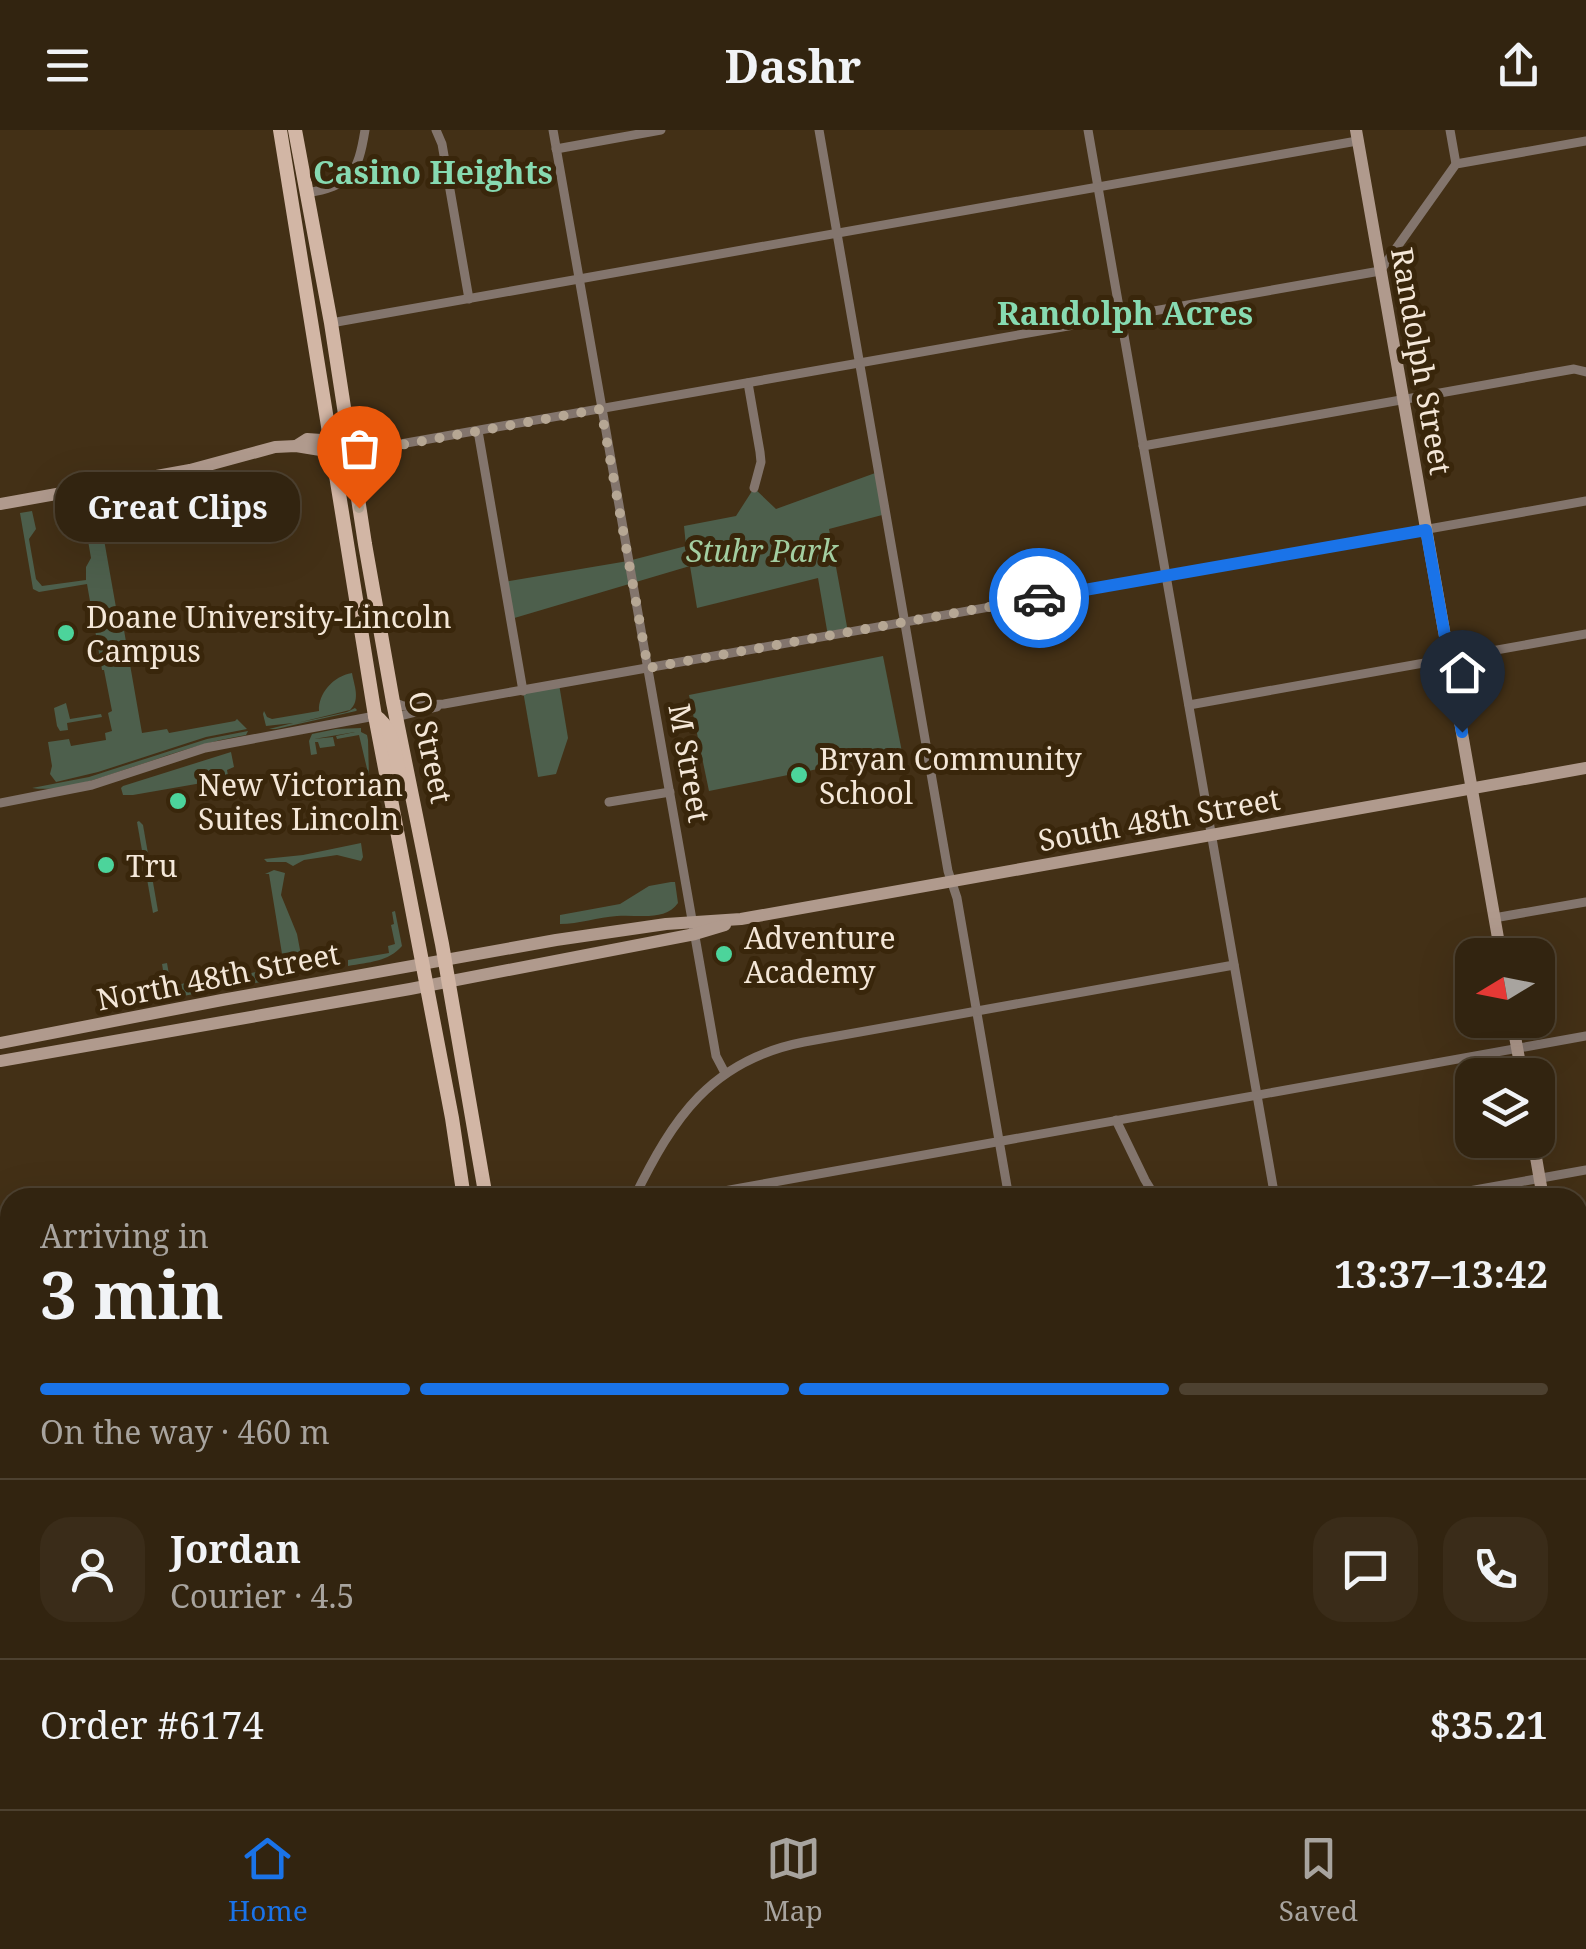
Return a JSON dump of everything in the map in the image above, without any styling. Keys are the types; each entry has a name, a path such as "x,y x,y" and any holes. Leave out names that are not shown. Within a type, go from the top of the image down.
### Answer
{"main road":[{"name":"O Street","path":"280,130 375,716 463,1188"},
{"name":"O Street","path":"295,130 331,322 394,710 445,960 484,1188"},
{"name":"Randolph Street","path":"1356,136 1498,938"},
{"path":"0,504 178,472 266,449 296,446 307,439 350,448"},
{"path":"357,611 369,642 382,701 387,711 394,710"},
{"path":"375,716 388,729 406,801 418,823"},
{"name":"South 48th Street","path":"425,986 741,919 1586,768"},
{"name":"South 48th Street","path":"445,960 626,929 694,928"},
{"name":"North 48th Street","path":"0,1043 445,960"},
{"name":"North 48th Street","path":"0,1060 425,986"},
{"path":"1515,1038 1519,1058"},
{"path":"458,1153 470,1188"},
{"path":"1536,1158 1542,1188"}],"street":[{"path":"306,193 332,188 349,178 359,160 365,130"},
{"path":"436,130 442,144 469,298"},
{"name":"M Street","path":"553,130 716,1056 725,1073"},
{"path":"556,149 661,130"},
{"path":"819,130 1007,1188"},
{"path":"1088,130 1273,1188"},
{"path":"1450,130 1456,164"},
{"path":"331,322 1098,187 1356,136"},
{"path":"350,448 377,452 1380,270 1456,164 1586,140"},
{"path":"1143,446 1574,369 1586,372"},
{"path":"748,383 761,462 754,488"},
{"path":"478,431 524,691"},
{"path":"394,710 524,691 1586,501"},
{"path":"1189,706 1586,634"},
{"path":"394,710 427,711 444,704"},
{"path":"0,802 92,785 205,748 375,716"},
{"path":"608,802 670,792"},
{"path":"1494,918 1586,902"},
{"path":"640,1188 679,1118 725,1073 756,1056 796,1044 1234,966"},
{"path":"739,1188 1586,1036"},
{"path":"1116,1120 1149,1188"},
{"path":"1485,1188 1586,1170"}],"green space":[{"name":"Stuhr Park","path":"878,472 886,514 829,529 848,632 828,636 818,578 697,608 690,566 511,619 504,582 628,561 686,546 684,526 736,516 754,488 776,509"},
{"path":"200,478 134,492 199,480 205,494 196,485 118,499 110,509 110,498 116,492"},
{"path":"97,500 142,733 167,729 169,733 237,719 247,729 206,737 56,782 50,774 48,742 69,739 71,746 106,740 105,733 112,731 108,713 112,711 87,584 39,592 33,589 20,513 32,511 36,529 29,539 36,579 42,586 86,580 91,558 85,523 71,504"},
{"path":"883,656 902,752 709,791 689,695"},
{"path":"352,673 356,697 350,710 297,723 347,712 355,708 356,711 276,729 269,729 293,723 266,726 264,711 272,719 319,711 328,687"},
{"path":"559,684 568,738 556,774 538,777 523,691"},
{"path":"66,703 70,719 101,714 102,717 67,723 68,730 60,731 54,708"},
{"path":"361,728 368,740 369,777 359,735 337,739 336,736 355,732 314,739 333,737 335,746 320,748 315,742 317,754 311,755 312,734"},
{"path":"248,731 246,735 86,782 32,788 89,777 207,739"},
{"path":"231,752 234,767 227,770 230,787 223,788 219,780 123,795 123,786"},
{"path":"137,822 143,825 158,911 153,913"},
{"path":"361,843 361,861 337,855 304,860 293,866 264,859 303,855"},
{"path":"274,870 285,873 281,895 297,934 304,971 294,973 291,967 291,976 235,987 234,982 245,980 251,973 284,966 269,874 265,874"},
{"path":"675,882 678,903 666,913 560,924 560,915 620,904 649,886"},
{"path":"395,911 402,946 384,958 348,966 348,960 389,953 388,946 395,944 391,925"},
{"path":"167,963 171,986 206,979 207,973 212,981 211,991 166,999 161,977 162,964"}],"way so far":[{"path":"359,508 351,455 601,409 648,668 1039,598"}],"place":[{"name":"Great Clips","path":"359,508"},
{"name":"Doane University-Lincoln Campus","path":"66,633"},
{"name":"Bryan Community School","path":"799,775"},
{"name":"New Victorian Suites Lincoln","path":"178,801"},
{"name":"Tru","path":"106,865"},
{"name":"Adventure Academy","path":"724,954"}],"district":[{"name":"Casino Heights","path":"433,171"},
{"name":"Randolph Acres","path":"1125,312"}],"route":[{"path":"1039,598 1426,530 1462,732"}]}
